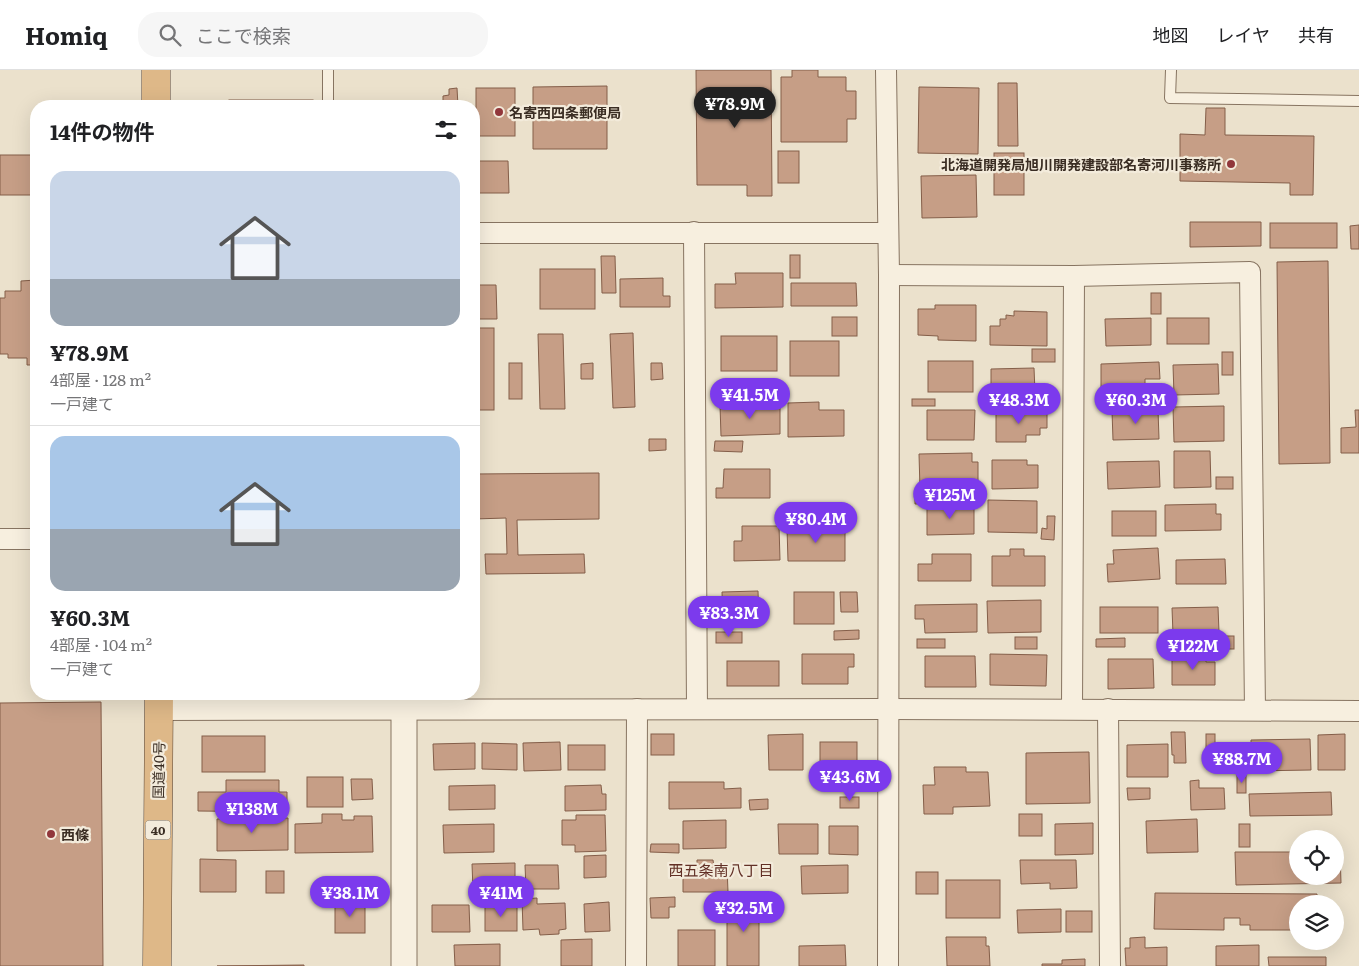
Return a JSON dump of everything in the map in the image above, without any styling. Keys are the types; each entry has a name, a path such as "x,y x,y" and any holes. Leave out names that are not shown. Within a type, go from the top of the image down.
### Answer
{"highway":[{"path":"156,70 156,100"},
{"name":"国道40号","path":"156,966 159,702"}],"street":[{"path":"886,70 889,275 888,966"},
{"path":"694,232 697,709"},
{"path":"480,233 888,233"},
{"path":"889,275 1074,276 1250,272 1255,710"},
{"path":"1072,710 1074,276"},
{"path":"0,539 30,539"},
{"path":"159,702 297,702 404,711 888,709 1359,711"},
{"path":"636,966 637,709"},
{"path":"1108,710 1110,966"},
{"path":"404,711 404,966"}],"lane":[{"path":"328,70 328,100"},
{"path":"1170,70 1170,98 1359,101"}],"building":[{"path":"696,70 771,70 772,196 747,196 747,185 697,185"},
{"path":"792,70 818,70 818,77 846,77 846,91 856,91 856,119 847,119 847,142 781,142 781,77 792,77"},
{"path":"998,83 1017,83 1018,146 998,146"},
{"path":"607,86 607,149 533,149 533,87"},
{"path":"919,87 979,88 978,154 918,153"},
{"path":"457,88 458,100 443,100 443,96 449,95 449,89"},
{"path":"476,88 515,88 515,136 480,136 480,100 476,100"},
{"path":"1206,108 1225,108 1225,135 1314,136 1313,195 1290,195 1290,183 1180,181 1180,134 1205,135"},
{"path":"778,151 799,151 799,183 778,183"},
{"path":"994,153 1024,153 1024,195 994,195"},
{"path":"0,155 30,155 30,195 0,195"},
{"path":"480,161 508,161 509,193 480,193"},
{"path":"976,175 977,217 922,218 921,176"},
{"path":"1190,222 1261,222 1261,246 1190,247"},
{"path":"1270,223 1337,223 1337,248 1270,248"},
{"path":"1359,225 1359,249 1351,249 1350,226"},
{"path":"790,255 800,255 800,278 790,278"},
{"path":"601,256 615,256 616,293 602,293"},
{"path":"1328,261 1330,463 1279,464 1277,262"},
{"path":"540,269 595,269 595,309 540,309"},
{"path":"735,273 783,273 783,307 715,308 715,284 736,284"},
{"path":"663,278 663,296 670,296 670,307 620,307 620,279"},
{"path":"30,280 30,365 27,365 27,358 8,358 8,354 0,354 0,298 5,298 5,291 21,291 21,281"},
{"path":"791,283 856,283 857,306 791,306"},
{"path":"480,285 496,285 497,319 480,319"},
{"path":"1151,293 1161,293 1161,314 1151,314"},
{"path":"935,305 976,305 976,341 938,340 938,336 918,335 918,309 935,309"},
{"path":"1014,311 1047,312 1047,346 990,345 990,326 1000,326 1000,319 1006,319 1006,315 1014,316"},
{"path":"832,317 857,317 857,336 832,336"},
{"path":"1151,318 1151,345 1106,346 1105,319"},
{"path":"1167,318 1209,318 1209,344 1167,344"},
{"path":"480,328 494,328 494,410 480,410"},
{"path":"633,333 635,407 613,408 610,334"},
{"path":"538,334 563,334 565,409 540,409"},
{"path":"721,336 777,336 777,371 721,371"},
{"path":"790,341 839,341 839,376 790,376"},
{"path":"1032,349 1055,349 1055,362 1032,362"},
{"path":"1222,352 1233,352 1233,375 1222,375"},
{"path":"928,361 973,361 973,392 928,392"},
{"path":"1159,362 1160,379 1145,379 1145,391 1101,392 1101,364"},
{"path":"509,363 522,363 522,399 509,399"},
{"path":"593,363 593,379 581,379 581,364"},
{"path":"651,363 662,363 663,379 651,380"},
{"path":"1218,364 1219,394 1174,395 1173,365"},
{"path":"1034,368 1035,392 991,392 991,369"},
{"path":"1053,397 1053,409 1028,409 1028,398"},
{"path":"912,399 935,399 935,406 912,406"},
{"path":"819,402 819,410 844,410 844,436 788,437 788,403"},
{"path":"780,404 780,434 721,436 720,405"},
{"path":"1224,406 1224,441 1174,442 1173,407"},
{"path":"927,410 975,410 974,440 927,440"},
{"path":"1158,410 1159,439 1113,440 1112,411"},
{"path":"1355,410 1359,410 1359,453 1341,453 1341,428 1356,427"},
{"path":"996,411 1047,411 1047,428 1040,428 1040,435 1026,435 1026,442 996,442"},
{"path":"649,439 666,439 666,450 649,451"},
{"path":"715,441 743,441 742,452 714,451"},
{"path":"1174,451 1210,451 1211,487 1174,488"},
{"path":"972,453 972,462 978,462 978,488 920,489 919,454"},
{"path":"992,460 1027,460 1027,465 1038,465 1038,488 992,489"},
{"path":"1159,461 1160,487 1108,489 1107,462"},
{"path":"724,469 770,469 770,498 716,498 716,488 723,488"},
{"path":"599,473 599,519 517,520 518,555 584,554 585,573 486,574 485,554 507,554 506,518 480,519 480,474"},
{"path":"1216,477 1233,477 1233,489 1216,489"},
{"path":"915,492 939,492 939,503 915,504"},
{"path":"988,500 1037,501 1037,533 988,532"},
{"path":"1216,504 1216,514 1221,514 1221,530 1165,531 1165,505"},
{"path":"927,506 974,506 974,534 927,535"},
{"path":"1112,511 1156,511 1156,536 1112,536"},
{"path":"1047,516 1055,516 1054,540 1041,539 1042,528 1047,529"},
{"path":"742,526 779,526 780,560 734,561 734,541 742,541"},
{"path":"787,528 845,528 845,561 788,561"},
{"path":"1158,548 1160,579 1108,582 1107,564 1114,564 1113,550"},
{"path":"1010,549 1024,549 1024,556 1045,556 1045,586 992,586 992,556 1010,556"},
{"path":"932,554 971,554 971,581 918,581 918,564 932,564"},
{"path":"1225,559 1226,584 1176,584 1176,560"},
{"path":"758,591 759,624 723,625 722,592"},
{"path":"794,592 834,592 834,624 794,624"},
{"path":"840,592 857,592 858,612 841,612"},
{"path":"1041,600 1041,632 988,633 987,601"},
{"path":"977,604 977,632 925,633 924,619 915,619 915,605"},
{"path":"1100,607 1158,607 1158,633 1100,633"},
{"path":"1218,607 1219,632 1173,634 1172,608"},
{"path":"859,630 859,639 834,640 834,631"},
{"path":"716,632 742,632 742,643 716,643"},
{"path":"1211,636 1234,636 1234,649 1211,649"},
{"path":"1015,637 1037,637 1037,649 1015,649"},
{"path":"1125,638 1125,647 1096,647 1096,639"},
{"path":"917,639 945,639 945,648 917,648"},
{"path":"802,654 854,654 854,667 848,667 848,684 802,684"},
{"path":"990,654 1047,655 1046,686 990,685"},
{"path":"1172,655 1206,655 1206,662 1215,662 1215,685 1172,685"},
{"path":"925,656 975,656 976,687 925,687"},
{"path":"1108,659 1153,659 1154,688 1108,689"},
{"path":"727,661 779,661 779,686 727,686"},
{"name":"西條","path":"101,702 103,966 0,966 0,703"},
{"path":"1171,732 1185,732 1186,763 1174,763"},
{"path":"651,734 674,734 674,755 651,755"},
{"path":"803,734 803,770 769,770 768,735"},
{"path":"1206,734 1215,734 1215,758 1206,758"},
{"path":"1345,734 1345,770 1318,770 1318,735"},
{"path":"202,736 265,736 265,772 202,772"},
{"path":"1310,739 1311,770 1251,771 1251,740"},
{"path":"560,742 561,770 524,771 523,743"},
{"path":"820,742 857,742 857,770 820,770"},
{"path":"475,743 475,769 434,770 433,744"},
{"path":"482,743 517,744 517,770 482,769"},
{"path":"1232,743 1232,772 1218,772 1218,744"},
{"path":"1238,743 1247,743 1248,770 1239,771"},
{"path":"1168,744 1168,777 1127,777 1127,745"},
{"path":"568,745 605,745 605,770 568,770"},
{"path":"1089,752 1090,803 1026,804 1026,753"},
{"path":"934,767 966,767 966,772 988,772 990,806 953,807 953,814 924,814 923,785 935,785"},
{"path":"1237,775 1246,775 1246,793 1237,793"},
{"path":"307,777 343,777 343,807 307,807"},
{"path":"351,779 372,779 373,799 352,800"},
{"path":"226,780 279,780 279,792 287,792 287,812 198,811 198,792 226,792"},
{"path":"1199,780 1199,788 1224,788 1225,809 1191,810 1190,781"},
{"path":"669,782 724,782 724,789 741,788 741,808 669,809"},
{"path":"495,785 495,809 449,810 449,786"},
{"path":"601,785 602,794 606,794 606,810 565,811 565,786"},
{"path":"1127,788 1150,788 1150,799 1128,800"},
{"path":"1331,792 1332,815 1250,816 1249,794"},
{"path":"840,797 859,797 859,808 840,808"},
{"path":"768,799 768,809 750,810 749,800"},
{"path":"322,814 342,814 342,820 354,820 354,816 372,816 373,852 295,853 295,824 322,823"},
{"path":"1019,814 1042,814 1042,836 1019,836"},
{"path":"576,815 605,815 606,851 575,852 575,845 562,845 562,820 576,820"},
{"path":"288,818 288,850 217,851 217,819"},
{"path":"1197,819 1198,852 1147,853 1146,821"},
{"path":"726,820 726,848 683,849 683,821"},
{"path":"1093,823 1093,854 1055,855 1055,824"},
{"path":"494,824 494,852 444,853 443,825"},
{"path":"778,824 818,824 818,854 779,854"},
{"path":"1239,824 1250,824 1250,847 1239,847"},
{"path":"829,826 858,826 858,855 829,854"},
{"path":"651,844 679,844 679,853 650,852"},
{"path":"1235,852 1289,852 1289,884 1236,885"},
{"path":"606,855 606,877 584,878 584,856"},
{"path":"200,859 236,860 236,892 200,892"},
{"path":"697,860 713,860 714,867 727,867 728,892 683,892 683,868 697,868"},
{"path":"1020,860 1076,860 1077,888 1050,889 1050,883 1021,884"},
{"path":"515,863 515,889 473,890 472,864"},
{"path":"525,865 558,865 559,889 526,889"},
{"path":"848,865 848,893 802,894 801,866"},
{"path":"266,871 284,871 284,893 266,893"},
{"path":"916,872 938,872 938,894 916,894"},
{"path":"946,880 1000,880 1000,918 946,918"},
{"path":"1155,893 1317,894 1289,895 1289,930 1250,930 1250,925 1240,925 1240,918 1224,918 1224,930 1154,929"},
{"path":"675,897 675,907 669,907 669,918 651,918 650,898"},
{"path":"753,897 764,898 764,915 759,915 759,966 727,966 727,903 753,903"},
{"path":"537,898 537,904 565,903 566,929 559,930 559,934 540,935 539,929 523,930 522,899"},
{"path":"609,902 610,931 585,932 584,904"},
{"path":"335,903 365,903 365,933 335,933"},
{"path":"485,904 517,904 517,931 485,931"},
{"path":"432,905 469,905 470,932 432,932"},
{"path":"1061,909 1061,932 1018,933 1017,910"},
{"path":"1066,911 1092,911 1092,932 1066,932"},
{"path":"678,930 715,930 715,966 678,966"},
{"path":"946,937 986,937 986,946 989,946 990,966 947,966"},
{"path":"1145,937 1145,948 1167,947 1167,966 1126,966 1125,948 1130,948 1130,938"},
{"path":"592,939 592,966 561,966 561,940"},
{"path":"500,944 500,966 455,966 454,945"},
{"path":"845,945 846,966 799,966 799,946"},
{"path":"1259,945 1259,966 1216,966 1216,946"},
{"path":"1268,957 1326,957 1326,966 1269,966"},
{"path":"1085,959 1085,966 1042,966 1042,964 1062,964 1062,960"},
{"path":"304,965 304,966 217,966"}],"place":[{"name":"名寄西四条郵便局","path":"499,112"},
{"name":"北海道開発局旭川開発建設部名寄河川事務所","path":"1231,164"},
{"name":"西條","path":"51,834"}],"district":[{"name":"西五条南八丁目","path":"721,869"}]}
